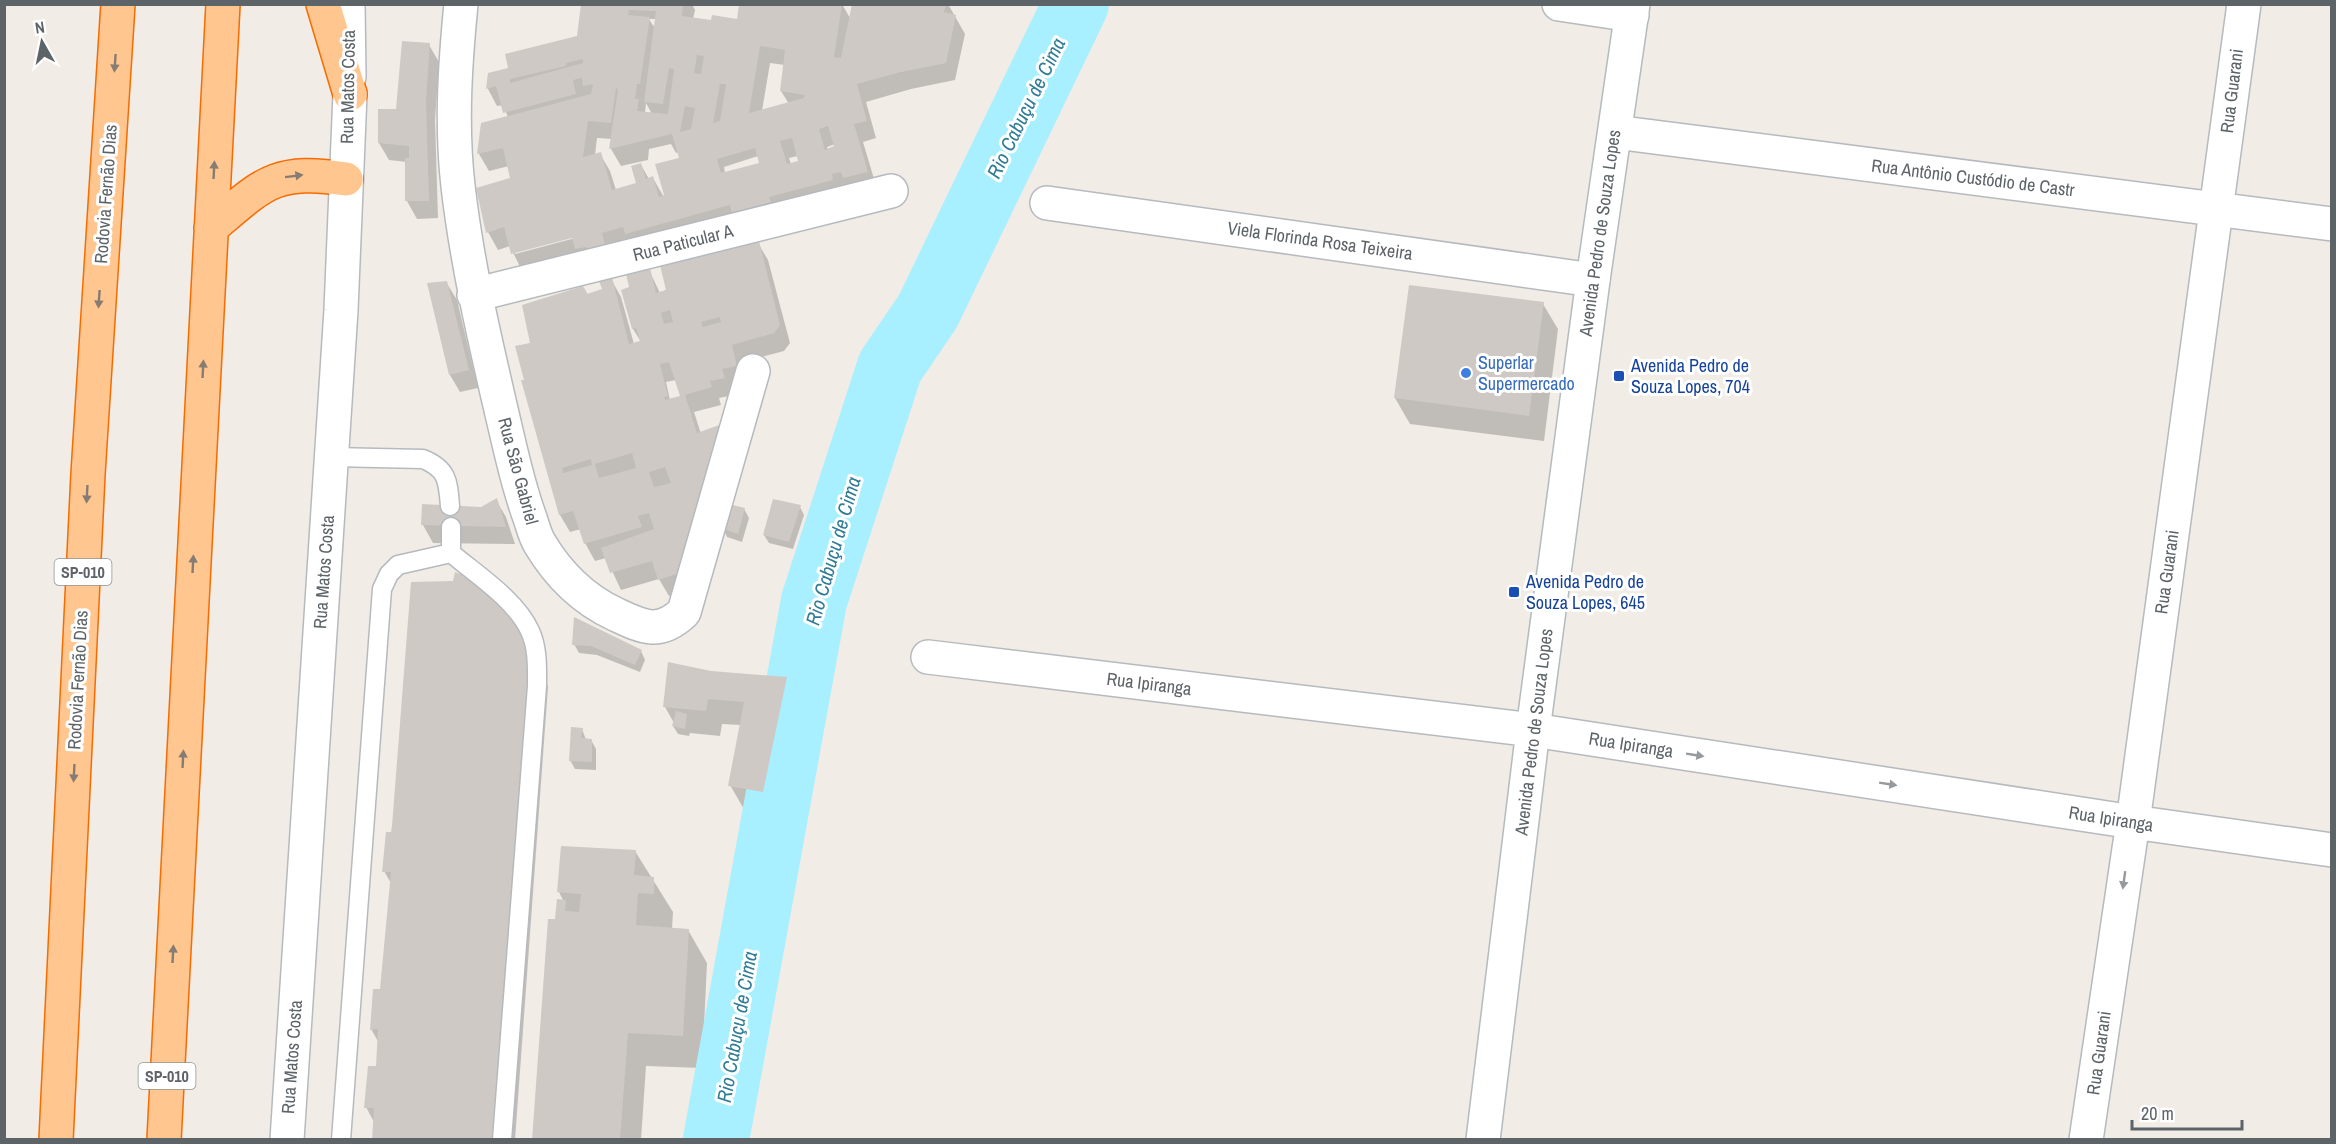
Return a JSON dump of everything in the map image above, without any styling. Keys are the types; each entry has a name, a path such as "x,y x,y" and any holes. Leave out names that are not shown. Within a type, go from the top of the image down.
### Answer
{"highway":[{"name":"Rodovia Fernão Dias","path":"56,1140 88,474 118,4"},
{"name":"SP-010","path":"164,1140 223,4"},
{"path":"323,4 350,94"},
{"path":"211,228 259,187 280,178 298,175 346,179"}],"street":[{"name":"Rua Matos Costa","path":"287,1140 341,310 350,94 348,4"},
{"name":"Rua São Gabriel","path":"461,4 455,59 454,127 458,185 474,296 520,492 538,542 562,576 599,607 641,626 658,627 672,623 684,612 753,371"},
{"path":"1559,4 1633,10"},
{"name":"Rua Guarani","path":"2086,1140 2133,822 2244,4"},
{"name":"Avenida Pedro de Souza Lopes","path":"1483,1140 1533,730 1593,280 1633,10"},
{"name":"Rua Antônio Custódio de Castr","path":"1615,132 2331,224"},
{"name":"Rua Paticular A","path":"474,296 891,191"},
{"name":"Viela Florinda Rosa Teixeira","path":"1047,203 1593,280"},
{"name":"Rua Ipiranga","path":"928,657 1533,730 2331,850"}],"lane":[{"path":"331,458 423,459 435,464 444,473 449,487 450,506"},
{"path":"451,527 451,553 515,607 531,632 537,657 537,686 502,1140"},
{"path":"341,1140 382,589 389,574 398,565 451,553"}],"building":[{"path":"581,4 683,4 682,16 711,20 712,15 737,19 739,4 842,4 834,57 841,58 852,4 946,4 944,12 956,15 946,63 857,84 867,121 854,124 868,172 843,178 841,172 832,174 833,180 769,197 771,202 732,213 730,205 625,234 623,227 602,233 606,249 588,254 586,247 575,249 572,238 511,254 504,227 486,233 476,188 510,178 503,148 477,154 481,123 591,94 593,84 583,86 582,78 573,80 576,94 503,113 496,86 486,89 488,73 508,68 505,54 577,36","holes":["629,10 656,11 644,102 663,104 669,68 674,69 668,114 637,111 639,99 635,99 637,84 640,84 650,17 628,15","760,46 785,50 780,91 805,95 804,98 749,113","697,55 704,56 701,74 694,73","583,59 583,63 510,83 510,79 566,66 566,63","720,84 726,84 720,121 713,123","616,88 618,89 609,149 672,134 679,158 655,164 664,195 659,197 653,176 646,179 641,163 631,166 636,183 612,190 601,152 583,157 588,121 611,123","685,106 695,108 691,129 680,132","828,126 834,146 825,150 819,129","792,138 798,161 787,164 780,141","755,148 759,163 721,173 717,159"]},
{"path":"402,41 430,43 426,101 429,201 405,201 405,158 409,158 409,146 378,143 378,109 396,109"},
{"path":"759,241 780,325 774,333 732,345 737,366 722,369 725,378 710,381 712,387 685,395 697,433 725,423 679,573 658,580 652,561 610,573 601,548 654,529 649,513 638,516 642,527 584,544 573,511 559,515 521,380 524,380 515,346 530,343 522,305 583,286 587,294 602,289 599,281 612,277 629,344 640,341 636,328 632,329 621,290 629,287 626,274 650,268 656,293 666,290 660,265","holes":["670,310 673,322 664,324 661,313","720,317 721,322 703,327 701,322","669,362 680,396 665,400 664,397 668,396 660,364","632,453 636,468 599,478 595,464","591,459 592,465 563,473 562,468","665,467 671,483 654,487 649,472"]},
{"path":"447,281 469,370 449,375 427,283"},
{"name":"Superlar Supermercado","path":"1409,285 1544,302 1529,416 1394,398"},
{"path":"497,498 506,527 421,525 422,504 481,507"},
{"path":"773,499 801,505 789,542 763,535"},
{"path":"728,504 745,508 738,534 721,528"},
{"path":"455,572 471,578 498,602 524,636 530,653 495,1140 372,1140 374,1108 364,1108 368,1066 376,1066 378,1029 370,1030 373,989 380,989 391,872 382,872 386,832 391,832 392,826 411,582 453,581"},
{"path":"574,617 642,650 635,665 591,646 572,645"},
{"path":"668,662 711,671 787,677 763,792 728,786 744,702 708,699 706,711 663,707"},
{"path":"676,711 687,714 685,729 672,726"},
{"path":"571,727 583,728 581,738 592,739 592,762 569,761"},
{"path":"561,846 636,850 634,875 654,877 654,894 638,893 636,925 689,929 683,1036 628,1033 620,1140 532,1140 548,919 555,919 557,899 566,900 565,911 579,912 581,894 557,892"}],"waterway":[{"name":"Rio Cabuçu de Cima","path":"716,1140 814,601 890,367 928,311 1076,4"}],"place":[{"name":"Superlar Supermercado","path":"1466,373"},
{"name":"Avenida Pedro de Souza Lopes, 704","path":"1619,376"},
{"name":"Avenida Pedro de Souza Lopes, 645","path":"1514,592"}]}
